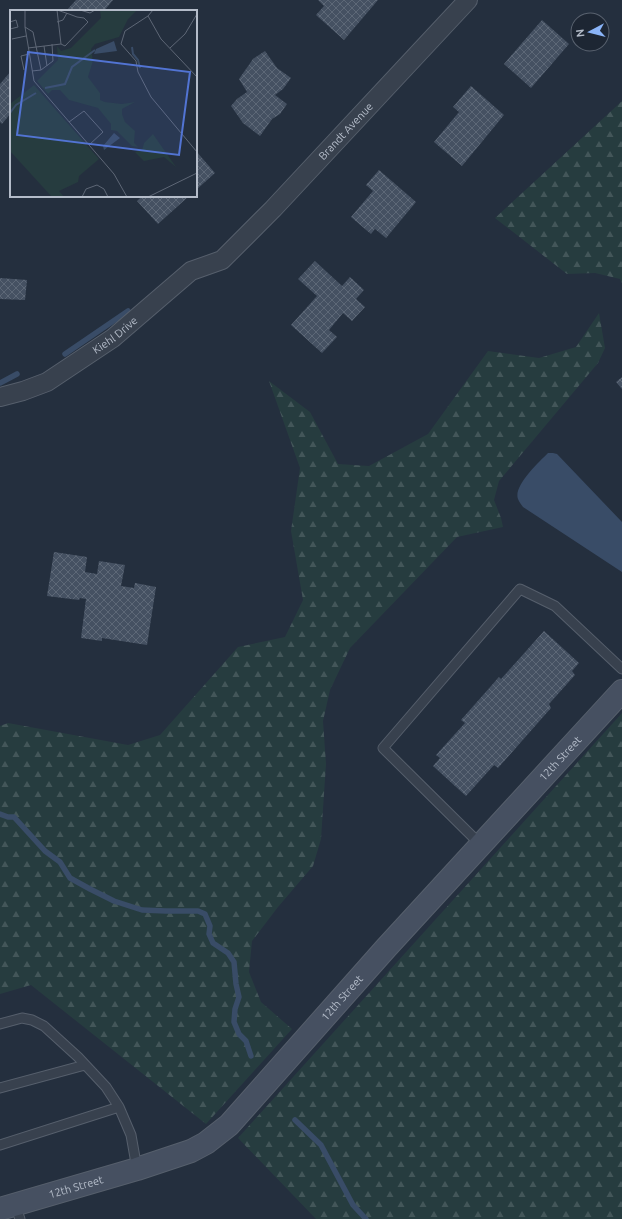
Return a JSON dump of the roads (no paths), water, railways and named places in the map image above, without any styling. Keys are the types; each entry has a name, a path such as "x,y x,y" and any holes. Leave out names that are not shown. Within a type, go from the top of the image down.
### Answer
{"main road":[{"name":"12th Street","path":"11,1211 191,1151 206,1143 229,1124 386,948 622,691"}],"street":[{"name":"Brandt Avenue","path":"222,260 277,205 468,0"},
{"name":"Kiehl Drive","path":"0,397 23,391 47,382 114,338 191,271 222,260"}],"lane":[{"path":"481,844 383,748 520,589 555,606 622,669"},
{"path":"0,1024 22,1018 32,1020 44,1026 106,1087 119,1107 131,1135 137,1169"},
{"path":"0,1088 85,1065"},
{"path":"0,1145 119,1107"}],"water":[{"path":"548,453 557,454 622,522 622,572 523,507 519,502 517,494 523,481"}],"waterway":[{"path":"65,354 128,311"},
{"path":"0,383 17,374"},
{"path":"0,814 8,817 14,817 45,851 60,862 70,878 114,901 142,910 198,911 205,914 210,926 209,934 213,943 228,953 234,962 239,997 235,1009 234,1022 239,1034 246,1041 251,1056"},
{"path":"295,1120 321,1145 353,1205 366,1219"}]}
